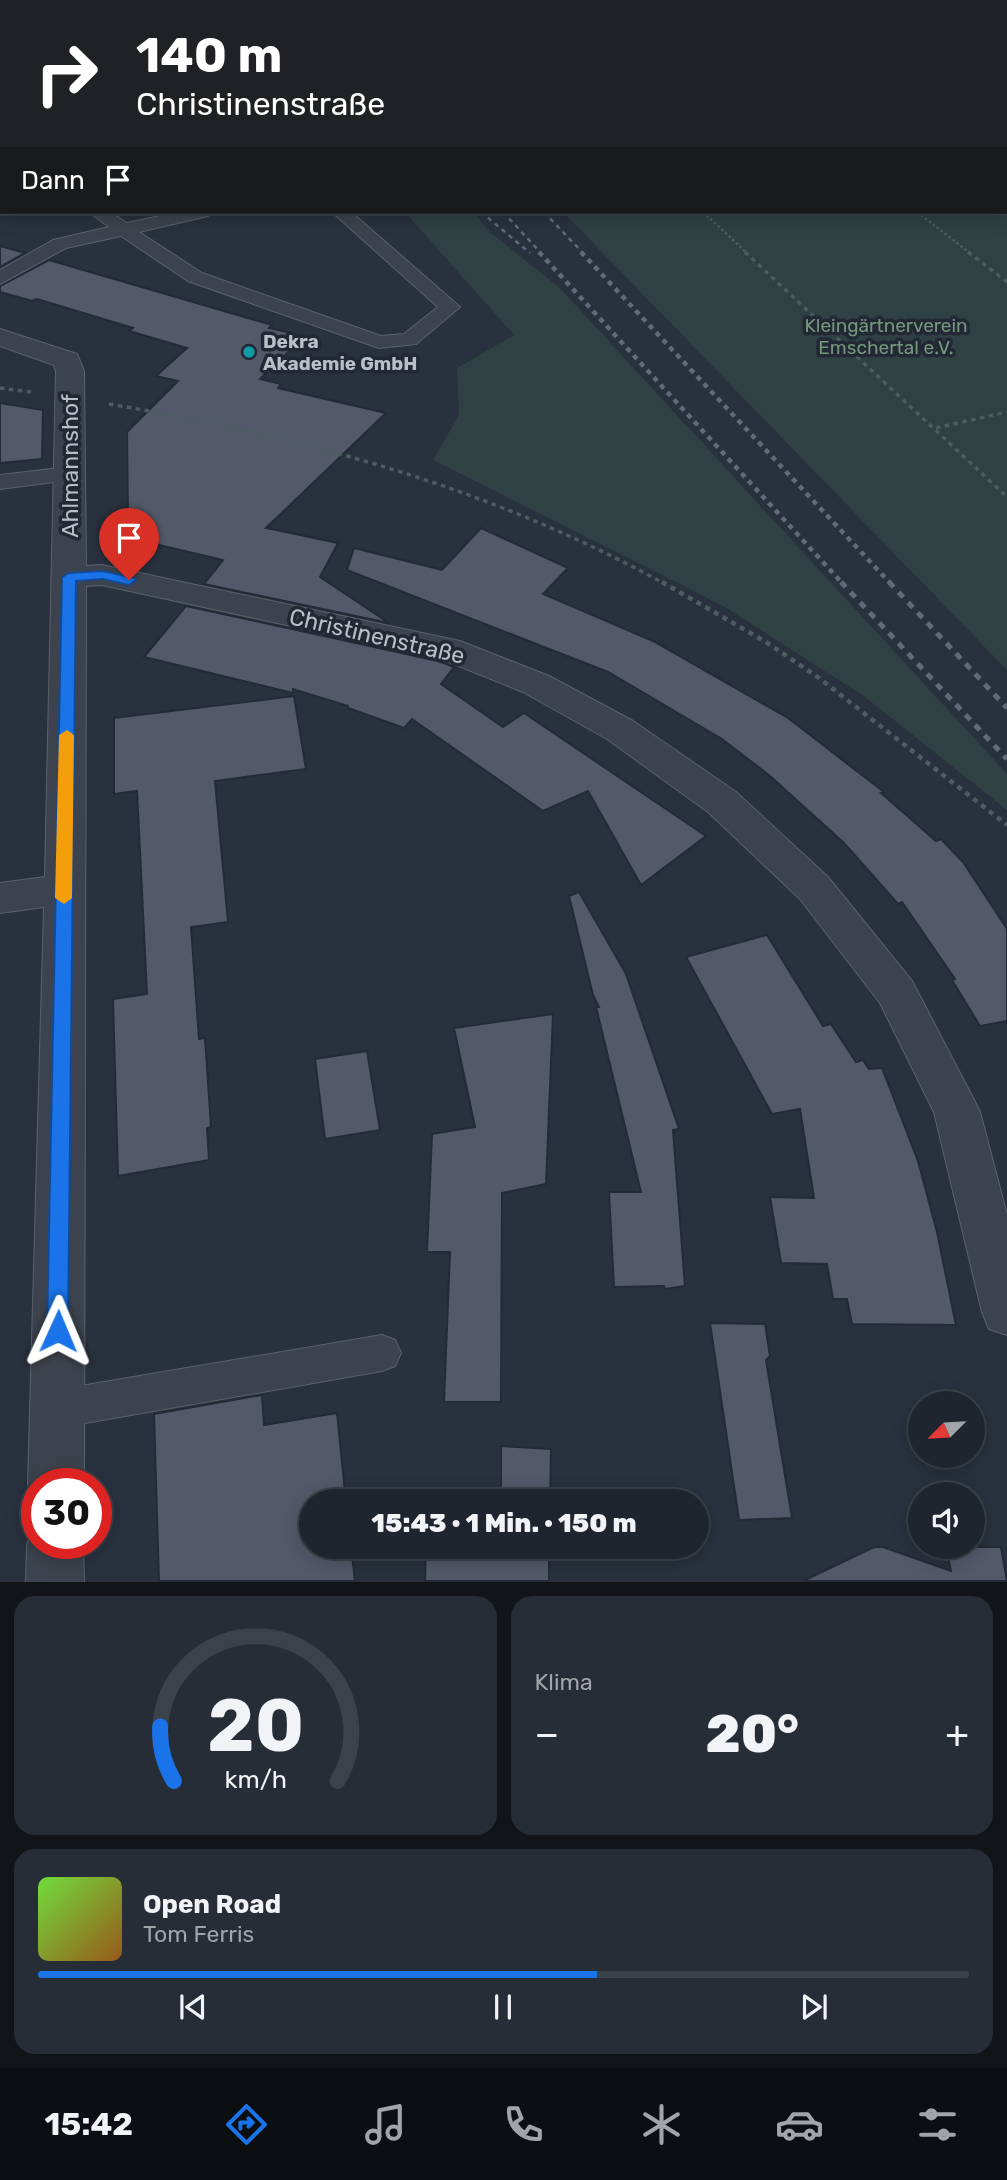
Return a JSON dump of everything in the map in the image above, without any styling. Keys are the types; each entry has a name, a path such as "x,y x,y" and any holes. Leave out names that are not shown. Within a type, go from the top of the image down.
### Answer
{"street":[{"name":"Ahlmannshof","path":"0,337 67,360 70,371 56,1468"},
{"name":"Christinenstraße","path":"69,577 103,575 448,649 536,684 620,730 722,802 814,888 897,993 957,1112 1007,1312"},
{"path":"0,898 64,889"},
{"path":"55,1559 55,1581"}],"lane":[{"path":"101,214 195,277 379,342 409,340 450,307 343,214"},
{"path":"0,278 60,244 193,214"},
{"path":"0,482 69,474"},
{"path":"57,1409 382,1353"}],"path":[{"path":"705,214 1007,497"},
{"path":"920,214 1007,282"},
{"path":"0,388 227,425 358,457 520,515 605,553 702,604 820,679 1007,825"},
{"path":"935,428 1007,412"}],"green space":[{"path":"407,214 475,214 491,233 560,288 1007,774 1007,810 865,697 725,607 433,460 459,415 457,368 514,335"},
{"name":"Kleingärtnerverein Emschertal e.V.","path":"565,214 1007,214 1007,670"}],"building":[{"path":"0,246 25,253 0,267"},
{"path":"49,260 272,325 269,328 305,336 260,379 281,384 278,388 386,413 266,528 338,543 320,577 389,623 204,584 223,560 159,545 128,519 127,432 178,381 156,376 187,348 129,331 133,328 37,299 32,301 0,292 0,286"},
{"path":"0,403 43,410 42,459 0,463"},
{"path":"481,528 568,568 543,594 653,641 788,718 884,792 881,793 936,841 941,839 963,862 1007,929 1007,1021 980,1026 952,980 955,979 902,902 898,904 844,843 770,776 722,739 608,672 347,570 354,548 442,570"},
{"path":"186,606 438,661 454,667 441,684 503,727 524,713 706,836 641,885 588,791 543,811 412,719 404,728 348,706 293,689 293,693 144,657"},
{"path":"294,696 306,769 215,781 228,922 191,927 199,1039 205,1038 211,1127 207,1128 209,1160 118,1176 113,999 147,994 137,791 114,794 114,718"},
{"path":"579,892 626,974 679,1129 673,1130 685,1286 665,1289 664,1286 614,1287 609,1192 641,1192 596,1007 599,1007 593,995 569,896"},
{"path":"767,935 823,1026 831,1024 856,1062 863,1060 869,1069 882,1068 918,1161 937,1232 956,1325 852,1324 847,1299 833,1299 827,1264 781,1263 770,1197 814,1198 800,1109 772,1114 686,957"},
{"path":"553,1014 546,1184 502,1193 501,1402 444,1402 450,1252 427,1252 432,1134 475,1127 454,1028"},
{"path":"367,1051 380,1130 325,1139 315,1059"},
{"path":"710,1323 765,1324 770,1356 766,1360 792,1518 739,1520"},
{"path":"262,1395 264,1425 337,1413 345,1489 299,1489 299,1559 352,1559 355,1581 159,1581 154,1414"},
{"path":"501,1446 551,1449 550,1489 501,1489"},
{"path":"874,1547 883,1547 908,1556 908,1559 917,1559 951,1571 948,1559 985,1559 985,1547 1001,1547 1007,1581 803,1581"},
{"path":"426,1559 549,1559 549,1581 425,1581"}],"railway":[{"path":"483,214 530,253"},
{"path":"505,214 541,253"},
{"path":"546,214 583,253"},
{"path":"539,252 843,584"},
{"path":"581,252 891,584"},
{"path":"841,582 1007,759"},
{"path":"889,582 1007,708"}],"slow traffic":[{"path":"64,898 67,735"}],"place":[{"name":"Dekra Akademie GmbH","path":"249,352"}],"route":[{"path":"58,1331 69,577 103,575 129,580"}]}
